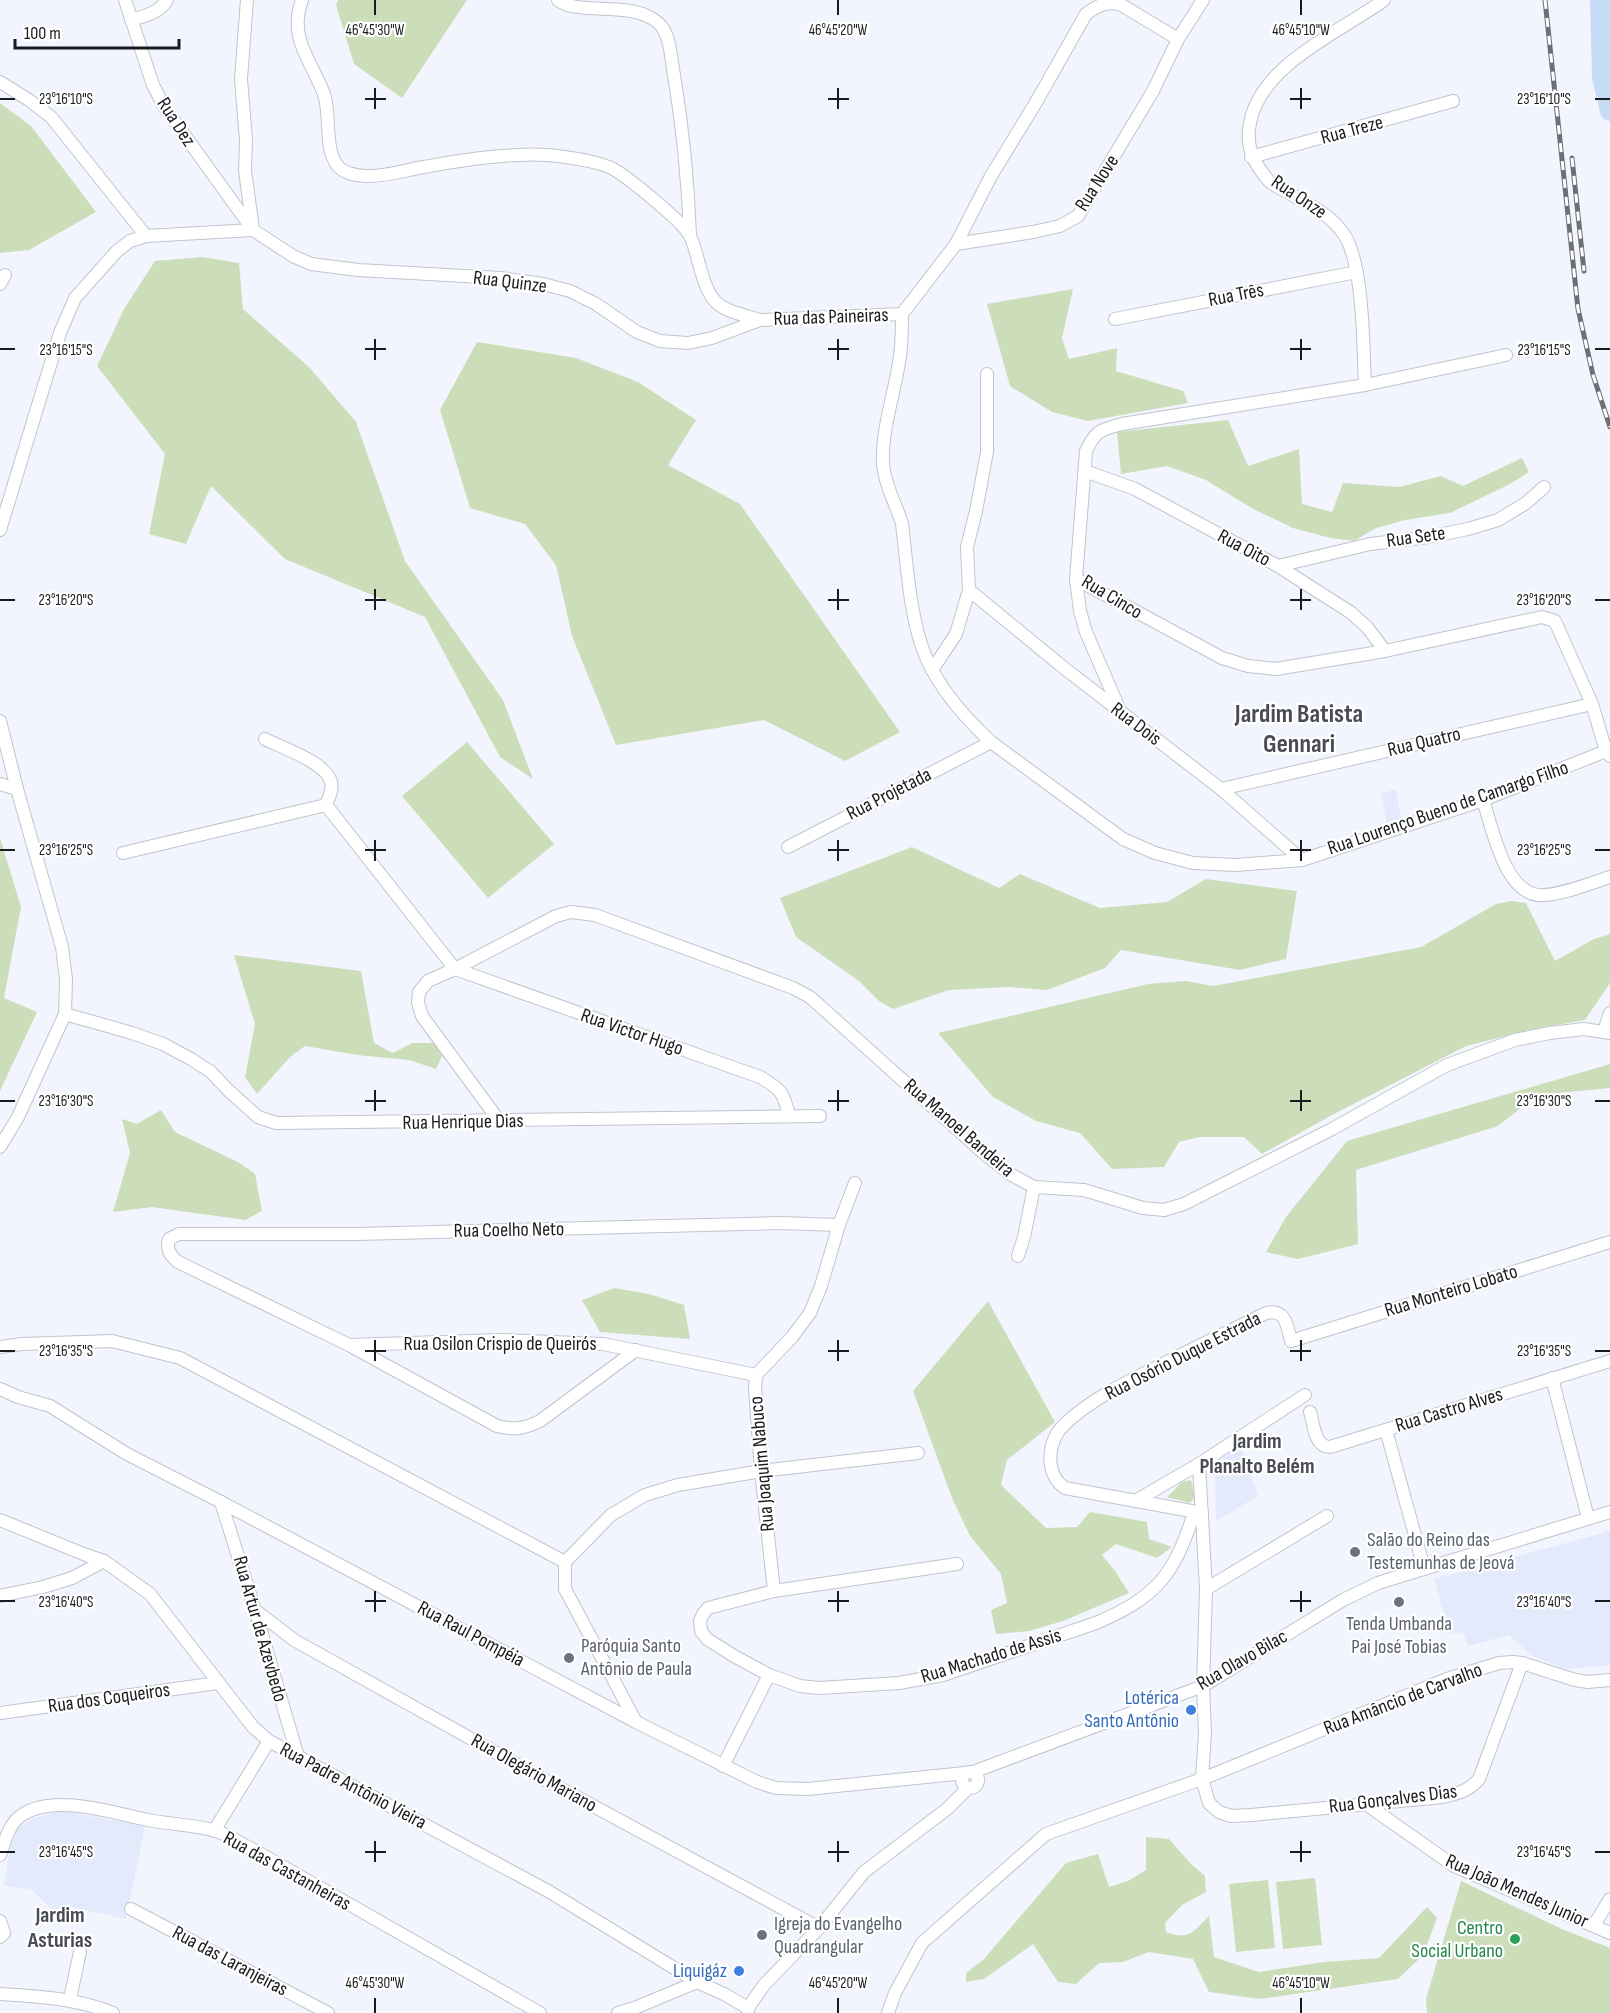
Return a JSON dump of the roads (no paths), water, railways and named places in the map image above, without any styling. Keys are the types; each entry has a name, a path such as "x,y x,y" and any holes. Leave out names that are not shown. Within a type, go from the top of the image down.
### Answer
{"street":[{"name":"Rua Dez","path":"125,0 153,85 165,108 253,230"},
{"path":"131,20 154,13 167,0"},
{"path":"0,530 60,333 75,298 117,251 130,241 146,236 253,230 245,171 246,140 241,79 247,0"},
{"path":"302,0 297,26 300,45 326,100 332,153 338,166 349,174 367,177 445,163 520,154 580,159 610,167 681,224 690,235"},
{"path":"558,0 560,3 574,6 629,10 647,16 661,26 668,40 682,122 690,235 706,289 716,303 729,311 760,320"},
{"path":"902,314 956,244 991,176 1086,14 1098,6 1111,2 1120,4 1178,39 1203,0"},
{"path":"1251,157 1248,136 1253,108 1265,87 1300,54 1384,0"},
{"name":"Rua Nove","path":"956,244 1060,226 1078,216 1153,91 1178,39"},
{"path":"0,82 51,117 146,236"},
{"name":"Rua Treze","path":"1251,157 1453,101"},
{"name":"Rua Onze","path":"1251,157 1271,183 1330,217 1343,232 1350,245 1357,272 1365,385"},
{"name":"Rua Quinze","path":"253,230 292,256 311,264 358,270 500,278 543,284 570,291 596,304 637,332 660,341 688,343 712,338 760,320"},
{"name":"Rua Três","path":"1115,319 1357,272"},
{"name":"Rua das Paineiras","path":"760,320 902,314"},
{"name":"Rua Lourenço Bueno de Camargo Filho","path":"902,314 900,356 883,446 883,470 888,490 898,509 902,524 915,621 921,645 932,670 974,726 991,742 1123,839 1155,853 1193,863 1225,865 1302,860 1483,800 1608,753"},
{"name":"Rua Cinco","path":"1506,355 1365,385 1103,429 1093,436 1086,451 1076,579 1222,658 1248,666 1276,669 1385,651 1542,617 1548,618 1555,621 1592,704 1608,753"},
{"path":"932,670 956,634 969,590 967,547 987,452 987,374"},
{"name":"Rua Oito","path":"1085,471 1135,489 1278,566 1350,612 1367,627 1385,651"},
{"name":"Rua Sete","path":"1278,566 1370,544 1428,537 1468,529 1498,520 1526,503 1545,487"},
{"path":"1076,579 1080,611 1086,632 1121,713"},
{"name":"Rua Dois","path":"969,590 1121,713 1221,789 1302,860"},
{"name":"Rua Quatro","path":"1221,789 1592,704"},
{"path":"0,721 62,947 66,979 65,1014 18,1117 0,1147"},
{"path":"265,740 319,765 332,784 326,805"},
{"name":"Rua Projetada","path":"788,847 991,742"},
{"path":"0,784 17,789"},
{"path":"1483,800 1501,857 1514,879 1526,891 1537,895 1551,895 1610,877"},
{"path":"123,853 326,805"},
{"path":"326,805 455,969"},
{"name":"Rua Manoel Bandeira","path":"500,1122 422,1016 418,1003 419,992 428,981 556,916 571,912 595,915 793,988 810,997 1010,1174 1034,1187 1084,1190 1143,1208 1164,1210 1184,1204 1332,1129 1447,1065 1515,1040 1561,1031 1584,1029 1607,1032"},
{"name":"Rua Victor Hugo","path":"455,969 760,1077 778,1087 785,1098 789,1116"},
{"path":"1607,1032 1610,1013"},
{"name":"Rua Henrique Dias","path":"65,1014 163,1044 211,1072 258,1117 276,1124 820,1116"},
{"name":"Rua Joaquim Nabuco","path":"774,1591 761,1472 756,1375 792,1337 810,1313 855,1183"},
{"path":"1018,1256 1034,1187"},
{"name":"Rua Coelho Neto","path":"349,1345 178,1262 170,1256 167,1246 169,1239 179,1234 358,1234 780,1223 839,1225"},
{"name":"Rua Monteiro Lobato","path":"1292,1341 1610,1242"},
{"name":"Rua Osório Duque Estrada","path":"1137,1500 1065,1488 1057,1483 1052,1473 1050,1459 1053,1441 1066,1423 1112,1390 1266,1313 1279,1312 1284,1317 1292,1341"},
{"name":"Rua Osilon Crispio de Queirós","path":"349,1345 501,1340 603,1344 756,1375"},
{"path":"0,1347 22,1344 112,1341 180,1358 565,1562"},
{"path":"349,1345 497,1426 512,1430 526,1428 540,1421 636,1350"},
{"name":"Rua Castro Alves","path":"1310,1412 1317,1438 1323,1447 1330,1447 1610,1361"},
{"path":"1552,1378 1588,1518"},
{"name":"Rua Raul Pompéia","path":"0,1389 50,1406 127,1454 636,1722 723,1766 767,1785 776,1788 807,1789 969,1772"},
{"path":"1137,1500 1198,1464 1305,1395"},
{"path":"1386,1430 1424,1568"},
{"path":"636,1722 565,1589 565,1562 611,1515 645,1496 678,1485 761,1472 918,1453"},
{"path":"1198,1464 1198,1513 1206,1589 1203,1686 1205,1733 1202,1779"},
{"path":"1137,1500 1198,1513"},
{"name":"Rua Artur de Azevbedo","path":"221,1502 298,1756"},
{"name":"Rua Olavo Bilac","path":"969,1772 1203,1686 1343,1600 1378,1583 1610,1512"},
{"name":"Rua Machado de Assis","path":"957,1564 774,1591 708,1608 700,1621 702,1631 707,1639 734,1656 769,1675 800,1686 819,1688 899,1683 943,1675 1096,1623 1119,1613 1145,1597 1159,1584 1174,1564 1198,1513"},
{"path":"1206,1589 1327,1516"},
{"name":"Rua Padre Antônio Vieira","path":"0,1520 104,1561 150,1594 253,1727 269,1741 548,1891 697,1982 724,1994 748,2010"},
{"path":"0,1596 72,1578 104,1561"},
{"name":"Rua Olegário Mariano","path":"255,1610 294,1640 536,1775 819,1928"},
{"name":"Rua Amâncio de Carvalho","path":"888,2013 904,1974 922,1943 1046,1834 1202,1779 1447,1679 1499,1663 1522,1663 1588,1682 1610,1680"},
{"name":"Rua Gonçalves Dias","path":"1202,1779 1209,1803 1219,1812 1230,1816 1443,1797 1462,1792 1473,1787 1479,1779 1522,1663"},
{"path":"723,1766 769,1675"},
{"name":"Rua dos Coqueiros","path":"0,1713 218,1683"},
{"path":"214,1831 269,1741"},
{"path":"748,2010 764,1985 819,1928 864,1872 947,1809 969,1788 962,1783 962,1777 969,1772"},
{"name":"Rua João Mendes Junior","path":"1366,1804 1454,1866 1610,1933"},
{"name":"Rua das Castanheiras","path":"0,1855 11,1826 18,1816 28,1811 58,1805 100,1808 147,1820 214,1831 254,1850 540,2013"},
{"path":"1594,1925 1610,1899"},
{"name":"Rua das Laranjeiras","path":"131,1909 328,2013"},
{"path":"0,1921 4,1933 0,1937"},
{"path":"70,1999 80,1952"},
{"path":"618,2013 637,2010 697,1982"},
{"path":"0,1994 70,1999 113,2013"}],"waterway":[{"path":"1600,0 1602,78 1610,111"}],"railway":[{"path":"1545,0 1578,309 1593,375 1610,427"},
{"path":"1572,158 1584,271"}],"place":[{"name":"Salão do Reino das Testemunhas de Jeová","path":"1355,1552"},
{"name":"Tenda Umbanda Pai José Tobias","path":"1399,1602"},
{"name":"Paróquia Santo Antônio de Paula","path":"569,1658"},
{"name":"Lotérica Santo Antônio","path":"1191,1710"},
{"name":"Igreja do Evangelho Quadrangular","path":"762,1935"},
{"name":"Centro Social Urbano","path":"1515,1939"},
{"name":"Liquigáz","path":"739,1971"}],"district":[{"name":"Jardim Batista Gennari","path":"1299,729"},
{"name":"Jardim Planalto Belém","path":"1257,1454"},
{"name":"Jardim Asturias","path":"60,1928"}]}
